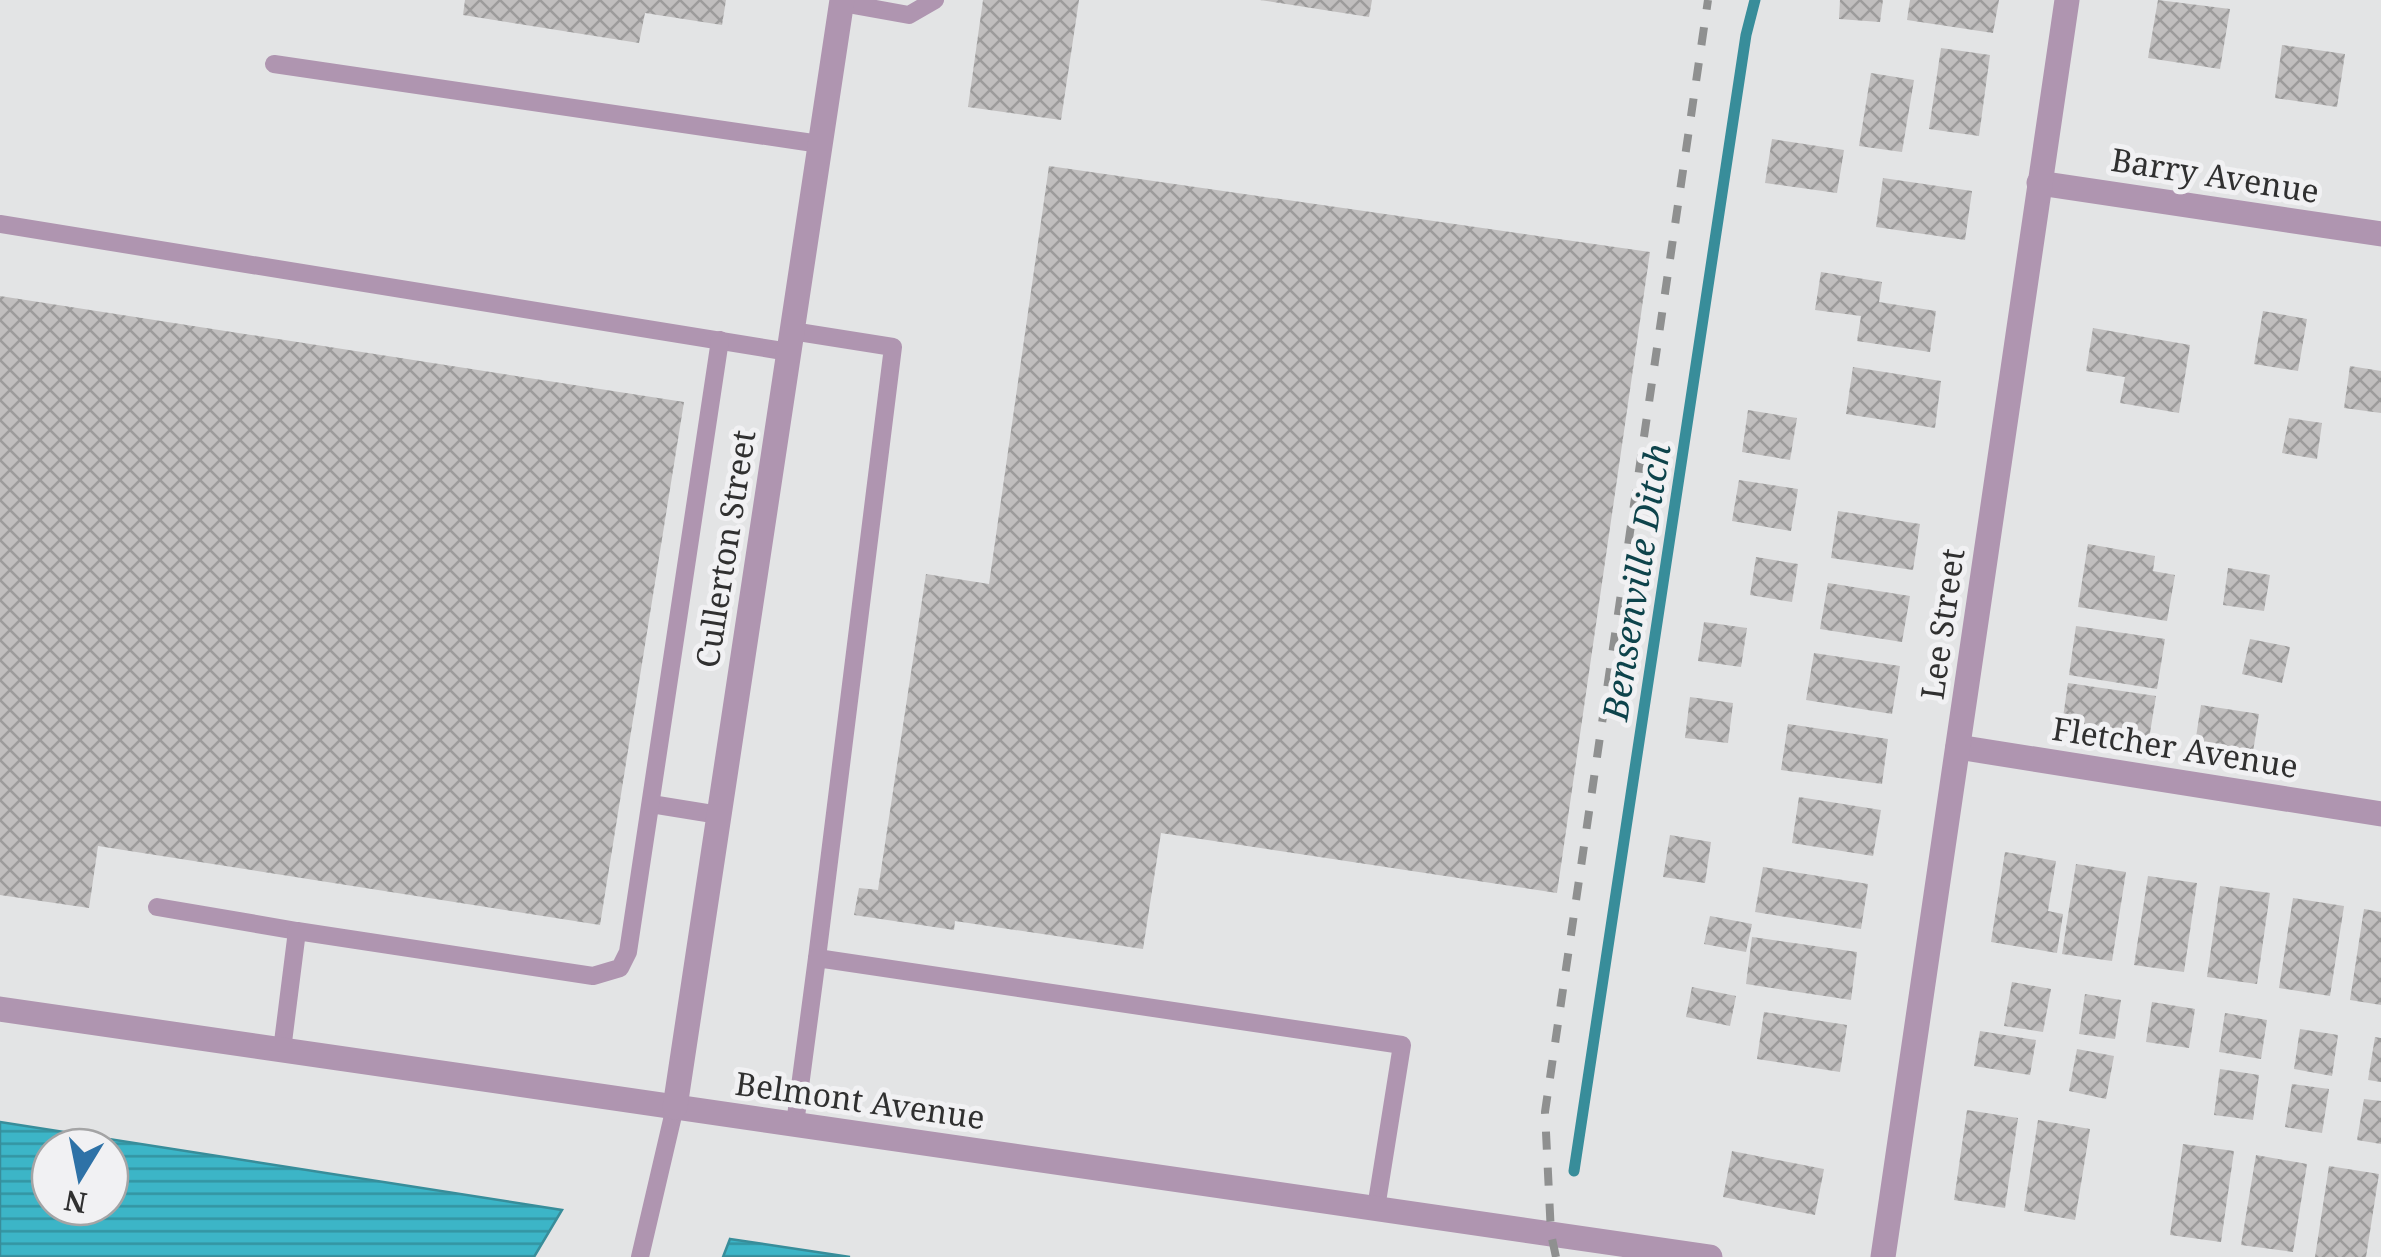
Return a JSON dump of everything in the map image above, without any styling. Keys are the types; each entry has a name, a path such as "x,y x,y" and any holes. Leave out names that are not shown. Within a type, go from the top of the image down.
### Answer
{"street":[{"name":"Lee Street","path":"1883,1257 2066,0"},
{"name":"Cullerton Street","path":"675,1107 842,1"},
{"name":"Barry Avenue","path":"2038,183 2381,234"},
{"name":"Fletcher Avenue","path":"1958,747 2381,814"},
{"name":"Belmont Avenue","path":"0,1009 1710,1257"}],"lane":[{"path":"842,1 908,15 934,0"},
{"path":"274,64 820,144"},
{"path":"0,224 720,340 893,347 794,1124"},
{"path":"157,908 593,976 620,968 628,952 720,340"},
{"path":"651,804 719,815"},
{"path":"282,1050 297,931"},
{"path":"817,958 1402,1045 1376,1208"},
{"path":"640,1257 675,1107"}],"water":[{"path":"0,1122 32,1127 30,1227 130,1227 130,1142 562,1210 534,1257 0,1257"},
{"path":"730,1239 850,1257 723,1257"}],"building":[{"path":"465,0 726,0 722,25 645,13 639,43 463,15"},
{"path":"983,0 1079,0 1061,120 968,107"},
{"path":"1260,0 1372,0 1369,17"},
{"path":"1840,0 1883,0 1880,22 1839,19"},
{"path":"1910,0 1999,0 1993,33 1907,20"},
{"path":"2158,0 2230,9 2220,69 2148,58"},
{"path":"2282,45 2345,54 2337,107 2275,98"},
{"path":"1941,48 1990,55 1979,136 1929,129"},
{"path":"1871,73 1914,80 1902,152 1859,146"},
{"path":"1772,139 1844,150 1837,193 1765,183"},
{"path":"1049,166 1650,252 1557,893 1161,833 1143,949 955,921 954,930 854,915 859,888 878,890 926,574 989,584"},
{"path":"1883,178 1972,191 1965,240 1876,227"},
{"path":"1821,272 1882,282 1879,302 1936,311 1930,352 1857,341 1861,316 1815,310"},
{"path":"0,296 684,402 600,925 98,846 89,908 0,895"},
{"path":"2263,311 2307,319 2298,371 2254,364"},
{"path":"2093,328 2190,345 2179,413 2120,403 2125,377 2086,371"},
{"path":"2350,366 2381,371 2381,413 2344,408"},
{"path":"1853,367 1941,381 1935,428 1846,414"},
{"path":"1748,410 1797,418 1790,460 1742,452"},
{"path":"2289,418 2322,423 2317,459 2282,453"},
{"path":"1739,480 1798,489 1791,531 1732,521"},
{"path":"1838,511 1920,524 1913,570 1831,558"},
{"path":"2088,544 2155,556 2153,571 2175,575 2167,621 2078,607"},
{"path":"1756,557 1798,564 1792,602 1750,595"},
{"path":"2228,568 2270,575 2264,611 2223,605"},
{"path":"1828,583 1910,596 1902,642 1820,629"},
{"path":"1704,622 1747,628 1741,667 1698,661"},
{"path":"2076,626 2165,639 2157,689 2069,675"},
{"path":"2250,639 2290,647 2282,683 2242,674"},
{"path":"1814,653 1900,666 1892,714 1806,700"},
{"path":"2068,683 2156,696 2148,745 2061,731"},
{"path":"1690,697 1733,703 1728,743 1685,738"},
{"path":"2201,705 2259,714 2252,758 2194,750"},
{"path":"1788,724 1888,739 1882,784 1781,770"},
{"path":"1799,797 1881,810 1873,856 1792,843"},
{"path":"1670,835 1711,842 1705,883 1663,877"},
{"path":"2005,852 2056,861 2048,911 2063,914 2057,953 1991,942"},
{"path":"2076,864 2126,872 2112,961 2062,954"},
{"path":"1763,867 1868,884 1861,929 1755,912"},
{"path":"2148,876 2197,883 2184,972 2134,965"},
{"path":"2220,886 2270,893 2257,984 2207,977"},
{"path":"2293,898 2344,906 2330,996 2279,988"},
{"path":"2364,909 2381,912 2381,1005 2350,1000"},
{"path":"1710,916 1752,924 1746,952 1704,944"},
{"path":"1752,937 1857,952 1851,1000 1746,984"},
{"path":"2012,982 2051,989 2043,1032 2004,1026"},
{"path":"1692,987 1736,996 1730,1026 1686,1017"},
{"path":"2085,994 2121,1000 2115,1039 2079,1034"},
{"path":"2152,1002 2195,1009 2189,1048 2146,1042"},
{"path":"1764,1012 1847,1025 1840,1072 1757,1059"},
{"path":"2225,1013 2267,1020 2261,1059 2219,1052"},
{"path":"2300,1029 2338,1035 2332,1076 2294,1069"},
{"path":"1980,1031 2036,1040 2030,1075 1974,1066"},
{"path":"2375,1037 2381,1038 2381,1082 2368,1080"},
{"path":"2077,1049 2114,1056 2106,1099 2069,1091"},
{"path":"2220,1069 2259,1075 2253,1120 2214,1115"},
{"path":"2292,1084 2329,1089 2322,1133 2285,1127"},
{"path":"2364,1099 2381,1101 2381,1144 2357,1140"},
{"path":"1967,1110 2018,1118 2005,1208 1954,1200"},
{"path":"2038,1120 2090,1129 2075,1220 2024,1211"},
{"path":"2183,1144 2234,1151 2221,1242 2170,1235"},
{"path":"1732,1151 1824,1169 1815,1215 1723,1197"},
{"path":"2256,1155 2307,1164 2293,1252 2241,1245"},
{"path":"2329,1166 2379,1174 2366,1257 2315,1257"}],"waterway":[{"name":"Bensenville Ditch","path":"1574,1171 1746,35 1755,0"}],"railway":[{"path":"1556,1257 1551,1234 1545,1112 1708,0"}]}
